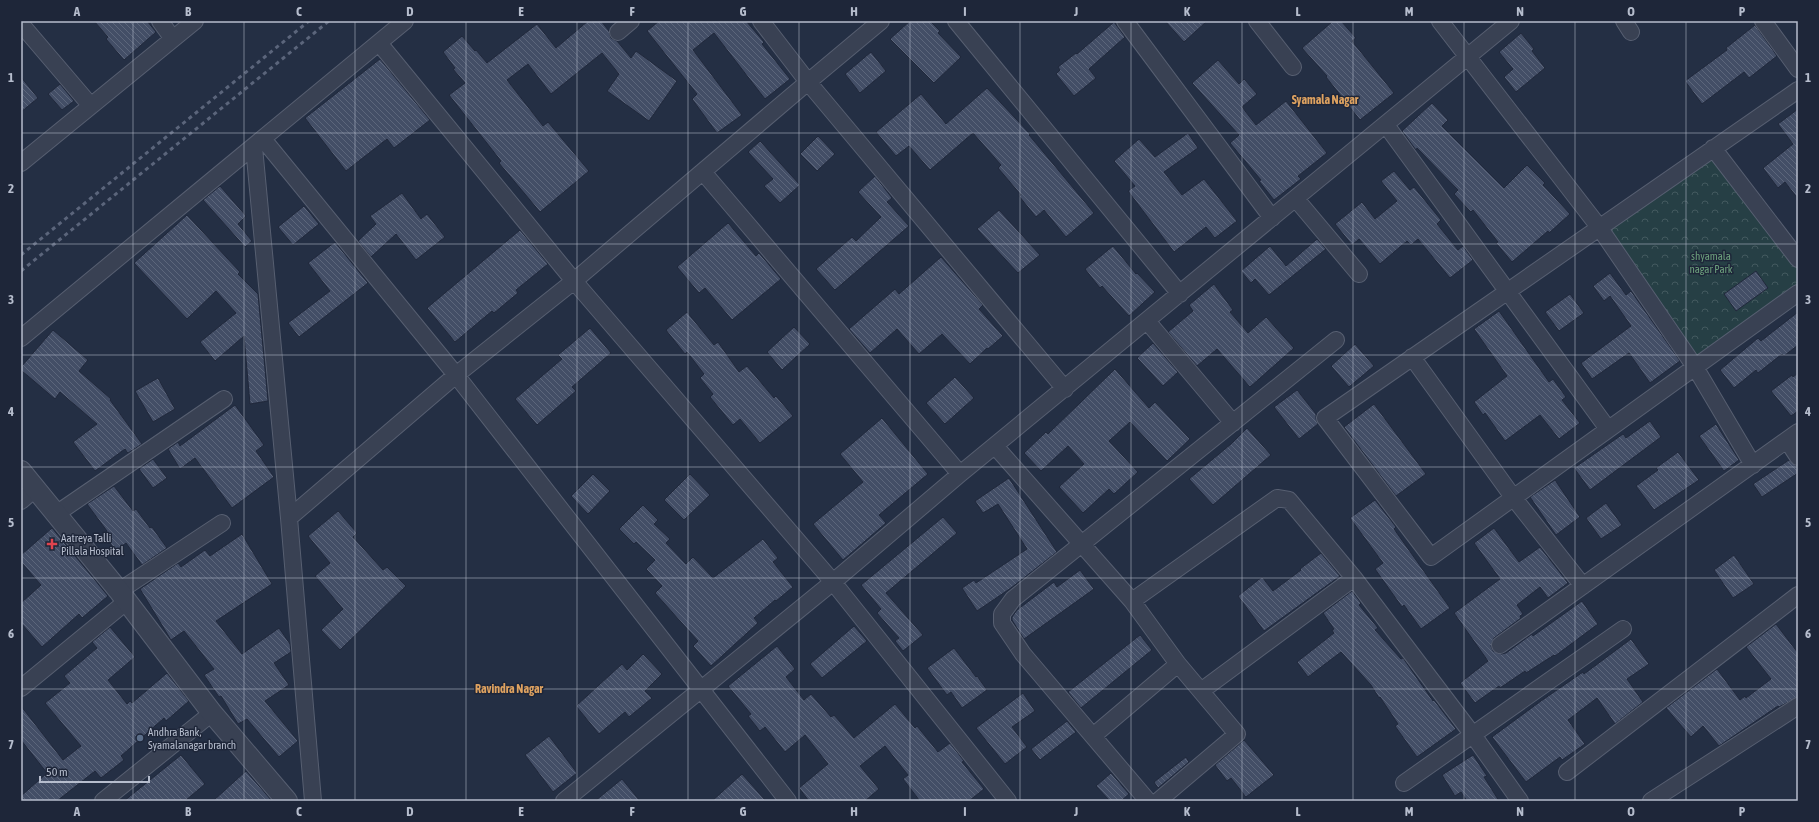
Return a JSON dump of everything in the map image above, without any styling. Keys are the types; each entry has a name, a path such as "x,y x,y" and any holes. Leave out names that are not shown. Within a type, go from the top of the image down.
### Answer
{"street":[{"path":"160,21 173,39"},
{"path":"21,162 195,21"},
{"path":"21,338 405,21"},
{"path":"618,32 631,21"},
{"path":"762,21 808,82 1065,389"},
{"path":"289,518 456,374 574,281 881,21"},
{"path":"956,21 1180,294"},
{"path":"1124,21 1272,218"},
{"path":"1257,21 1293,67"},
{"path":"1440,21 1599,227 1695,367 1753,465"},
{"path":"569,800 701,689 833,582 960,474 1511,21"},
{"path":"1763,21 1798,69"},
{"path":"21,24 91,106"},
{"path":"379,43 574,281 833,582 1008,801"},
{"path":"1798,90 1325,418 1431,557 1798,293"},
{"path":"1386,125 1608,429"},
{"path":"258,143 456,374 788,801"},
{"path":"258,143 313,801"},
{"path":"1713,148 1798,259"},
{"path":"702,172 960,474"},
{"path":"1296,198 1359,274"},
{"path":"1147,321 1233,423"},
{"path":"1148,801 1023,654 1002,623 1002,614 1013,599 1336,340"},
{"path":"1412,357 1513,498 1583,586"},
{"path":"56,514 224,399"},
{"path":"1500,645 1793,436 1798,457"},
{"path":"995,446 1132,601 1178,664 1237,734 1158,801"},
{"path":"21,471 28,495 56,514 123,596 212,713 287,801"},
{"path":"1132,601 1277,498 1289,500 1354,578 1473,735 1520,801"},
{"path":"21,688 123,596 222,523"},
{"path":"1201,691 1354,578"},
{"path":"1567,772 1798,595"},
{"path":"1404,783 1622,629"},
{"path":"1093,736 1178,664"},
{"path":"1651,801 1798,706"},
{"path":"103,801 212,713"}],"green space":[{"name":"shyamala nagar Park","path":"1713,148 1798,259 1798,293 1695,367 1599,227"}],"building":[{"path":"94,21 147,21 156,32 124,60 106,39 108,37"},
{"path":"588,21 601,21 609,31 611,38 617,41 631,58 636,51 677,81 649,121 607,91 619,74 602,53 551,94 528,64 507,80 543,126 548,122 589,171 540,212 499,163 501,161 449,95 465,83 453,69 455,68 443,52 462,36 487,63 537,24 556,48"},
{"path":"659,21 746,21 764,42 762,44 790,79 765,99 714,33 693,50 742,115 717,133 692,99 697,94 647,31"},
{"path":"910,21 930,21 940,31 938,33 961,57 934,83 890,39"},
{"path":"1165,21 1207,21 1184,42"},
{"path":"1333,21 1341,21 1356,38 1352,41 1394,93 1360,120 1326,77 1327,76 1302,48"},
{"path":"1114,22 1125,37 1089,69 1096,78 1074,96 1056,74 1060,70 1058,67 1076,53 1077,54"},
{"path":"1755,25 1777,56 1749,78 1744,72 1702,104 1685,81 1727,50 1726,48"},
{"path":"1521,33 1534,49 1532,51 1545,68 1516,92 1504,77 1513,69 1499,52"},
{"path":"871,52 886,71 860,93 845,74"},
{"path":"380,59 430,120 394,148 387,139 346,171 305,118"},
{"path":"1218,60 1239,84 1244,79 1257,94 1242,107 1256,125 1286,101 1327,153 1298,176 1301,179 1274,200 1259,181 1261,180 1230,143 1239,135 1192,83"},
{"path":"21,77 38,98 21,112"},
{"path":"60,84 74,101 62,110 48,94"},
{"path":"987,88 1030,134 1029,135 1094,213 1066,237 1044,210 1036,217 1019,196 1021,195 998,168 1001,165 973,133 930,170 909,146 896,156 876,132 921,94 946,124"},
{"path":"1432,103 1448,120 1442,126 1504,188 1527,165 1545,183 1543,185 1570,214 1549,233 1548,231 1512,262 1496,243 1498,242 1473,210 1471,212 1454,194 1458,190 1417,148 1416,150 1402,131"},
{"path":"1798,109 1798,199 1785,182 1778,188 1763,168 1793,144 1778,124"},
{"path":"1188,133 1198,148 1164,172 1182,195 1204,179 1237,221 1215,238 1206,227 1174,252 1128,191 1135,186 1114,161 1139,139 1155,157"},
{"path":"818,136 835,154 817,171 800,154"},
{"path":"760,141 800,185 780,203 764,186 773,179 748,152"},
{"path":"1394,171 1410,190 1414,187 1441,220 1437,224 1458,250 1463,246 1473,260 1450,278 1418,239 1411,245 1407,241 1380,264 1359,239 1352,245 1335,224 1362,202 1375,219 1397,201 1381,181"},
{"path":"875,176 892,198 887,202 909,226 835,290 816,269 852,237 856,241 881,217 858,192"},
{"path":"220,186 246,216 238,224 252,241 245,247 203,200"},
{"path":"402,193 421,219 427,214 445,237 416,260 396,234 371,257 358,241 376,224 370,216"},
{"path":"304,206 319,224 293,245 278,227"},
{"path":"999,210 1040,255 1018,273 977,229"},
{"path":"187,215 240,272 238,274 258,294 268,401 250,404 244,336 215,361 200,342 236,313 216,291 187,319 134,263"},
{"path":"728,223 756,256 759,253 781,279 732,320 705,288 699,293 677,267"},
{"path":"520,230 548,264 516,290 518,293 494,313 492,311 455,342 427,308"},
{"path":"1317,239 1326,249 1269,295 1255,279 1251,283 1241,271 1270,246 1286,266"},
{"path":"335,242 368,283 299,337 288,323 330,291 308,263"},
{"path":"1113,246 1136,274 1137,273 1155,292 1129,316 1102,286 1100,288 1085,269"},
{"path":"941,257 983,305 979,309 1003,336 988,349 987,348 970,364 942,334 919,354 897,329 870,353 849,329 895,289 899,294"},
{"path":"1756,271 1768,288 1736,311 1724,294"},
{"path":"1610,273 1626,295 1631,291 1680,361 1650,383 1629,353 1592,379 1581,363 1631,326 1610,296 1604,301 1593,286"},
{"path":"1214,284 1233,310 1230,312 1248,333 1266,317 1294,348 1250,387 1217,349 1197,366 1168,332 1193,311 1189,305"},
{"path":"1570,294 1584,313 1559,331 1545,312"},
{"path":"1499,311 1549,382 1553,379 1566,397 1562,400 1580,423 1559,439 1540,415 1505,441 1485,413 1483,415 1474,402 1507,376 1474,329"},
{"path":"687,312 714,345 718,342 739,372 747,366 774,398 776,396 793,416 760,443 740,419 733,425 710,397 713,394 700,378 704,374 687,352 685,354 666,330"},
{"path":"1798,312 1798,345 1784,356 1782,354 1758,373 1756,370 1734,388 1720,370 1758,338 1761,341"},
{"path":"794,327 810,344 782,370 767,352"},
{"path":"590,328 611,353 572,387 576,391 537,425 515,399 562,359 558,355"},
{"path":"53,330 88,360 79,371 111,399 110,400 142,444 128,453 125,449 95,471 73,442 97,424 60,392 55,399 21,370 21,367"},
{"path":"1153,343 1178,372 1163,386 1137,358"},
{"path":"1355,344 1374,366 1349,387 1331,366"},
{"path":"1115,369 1149,408 1155,402 1190,439 1167,461 1130,422 1109,441 1138,472 1114,494 1109,489 1083,513 1059,487 1084,464 1068,446 1041,471 1024,453 1046,432 1048,434"},
{"path":"1798,373 1798,411 1791,416 1771,391 1792,375 1793,377"},
{"path":"955,377 974,398 945,424 926,403"},
{"path":"158,378 175,409 153,422 135,391"},
{"path":"1297,390 1316,414 1318,424 1299,439 1274,407"},
{"path":"1374,404 1426,474 1396,496 1344,427"},
{"path":"235,405 264,445 256,451 274,477 232,508 195,458 180,469 168,449 178,442 180,446"},
{"path":"882,418 928,474 879,515 886,523 843,560 813,524 863,482 840,454"},
{"path":"1650,421 1661,437 1590,490 1574,468 1623,434 1626,438"},
{"path":"1716,424 1739,460 1724,471 1699,436"},
{"path":"1247,428 1271,455 1213,505 1189,479 1231,444"},
{"path":"1678,452 1699,480 1654,510 1636,486 1658,470 1656,468"},
{"path":"153,459 167,478 153,488 139,469"},
{"path":"1789,460 1796,466 1798,473 1762,497 1753,484"},
{"path":"593,474 610,491 588,514 571,496"},
{"path":"690,474 710,495 684,520 664,500"},
{"path":"1009,478 1057,552 1011,588 977,611 962,588 974,580 976,583 1027,549 998,504 983,513 975,501"},
{"path":"1555,480 1580,517 1556,535 1530,497"},
{"path":"114,486 133,511 136,509 150,528 152,527 167,548 142,565 126,543 116,551 103,534 107,531 87,504"},
{"path":"1375,500 1396,527 1394,529 1450,608 1421,629 1404,605 1402,607 1375,569 1383,563 1350,518"},
{"path":"1606,503 1622,525 1601,539 1586,518"},
{"path":"643,505 658,520 654,524 670,539 666,543 686,564 693,557 713,578 763,539 778,558 773,562 793,587 754,618 758,623 711,666 693,646 698,641 655,593 662,586 646,569 655,560 636,542 634,544 619,529"},
{"path":"338,511 357,533 353,537 383,570 387,567 406,586 340,650 321,630 343,609 315,576 330,563 308,536"},
{"path":"943,517 957,533 886,593 923,635 903,651 895,641 899,638 877,613 881,609 861,585"},
{"path":"52,528 108,596 82,618 79,614 42,647 21,623 21,603 41,585 21,562 21,555"},
{"path":"1494,528 1519,562 1540,547 1568,583 1548,598 1540,587 1517,605 1523,614 1520,616 1521,618 1494,638 1491,646 1493,651 1501,654 1506,653 1532,634 1533,636 1582,601 1598,624 1555,656 1554,655 1526,673 1525,671 1500,688 1499,686 1475,703 1460,683 1488,661 1454,613 1500,579 1474,543"},
{"path":"242,534 272,584 216,621 242,654 279,628 290,644 291,652 274,663 289,685 265,701 298,741 279,757 247,719 238,724 221,696 219,697 204,675 214,669 184,631 171,640 140,589 178,563 181,567 205,550 210,556"},
{"path":"1321,553 1340,576 1264,631 1238,596 1262,577 1273,591"},
{"path":"1734,555 1754,584 1733,598 1714,570"},
{"path":"1080,570 1094,589 1024,639 1012,620 1012,617 1017,610 1054,582 1057,587"},
{"path":"1352,591 1361,603 1359,605 1378,628 1375,630 1401,659 1403,658 1433,701 1434,700 1456,729 1417,757 1395,726 1398,724 1380,697 1379,698 1371,685 1341,652 1308,677 1297,662 1334,633 1332,630 1334,629 1323,613"},
{"path":"1776,624 1798,653 1798,697 1779,707 1778,706 1719,746 1703,726 1691,737 1666,708 1717,669 1740,700 1745,696 1746,698 1771,679 1746,647"},
{"path":"854,626 867,641 822,678 810,664"},
{"path":"110,627 135,657 108,680 127,704 130,701 132,703 167,673 189,701 166,721 164,718 121,756 124,760 101,778 95,771 57,801 21,801 21,796 47,773 21,740 21,706 63,760 81,746 45,703 70,683 64,676 97,648 92,642"},
{"path":"1140,635 1152,650 1081,708 1068,692"},
{"path":"1631,639 1649,664 1627,679 1643,702 1615,724 1597,698 1568,720 1585,744 1562,760 1560,757 1526,782 1492,737 1583,672 1584,674"},
{"path":"777,646 795,669 786,677 804,700 811,694 831,717 834,715 854,738 895,704 915,728 917,726 938,752 950,743 964,761 962,762 984,789 969,801 920,801 903,779 908,775 885,746 860,766 879,789 865,801 809,801 799,788 828,764 805,735 785,752 765,727 760,731 748,716 751,714 728,686"},
{"path":"954,648 987,690 962,708 951,692 947,695 927,668"},
{"path":"643,654 662,674 645,691 652,698 629,717 625,712 599,734 576,706 622,664 627,670"},
{"path":"1023,693 1035,711 1012,727 1027,747 1005,764 976,728"},
{"path":"1067,721 1076,732 1040,760 1031,749"},
{"path":"549,736 577,773 553,792 525,755"},
{"path":"1244,740 1274,775 1246,797 1231,778 1227,781 1215,765"},
{"path":"181,755 205,784 185,801 124,801"},
{"path":"1473,755 1487,776 1484,777 1499,801 1467,801 1461,792 1455,796 1442,775"},
{"path":"1186,757 1189,762 1158,788 1154,782"},
{"path":"246,771 272,801 213,801"},
{"path":"1111,773 1129,794 1121,801 1110,801 1096,786"},
{"path":"742,774 766,801 712,801"},
{"path":"622,779 640,801 595,801"}],"railway":[{"path":"21,255 309,21"},
{"path":"21,271 329,21"}],"place":[{"name":"Aatreya Talli Pillala Hospital","path":"52,544"},
{"name":"Andhra Bank, Syamalanagar branch","path":"140,738"}],"district":[{"name":"Syamala Nagar","path":"1325,100"},
{"name":"Ravindra Nagar","path":"509,689"}]}
